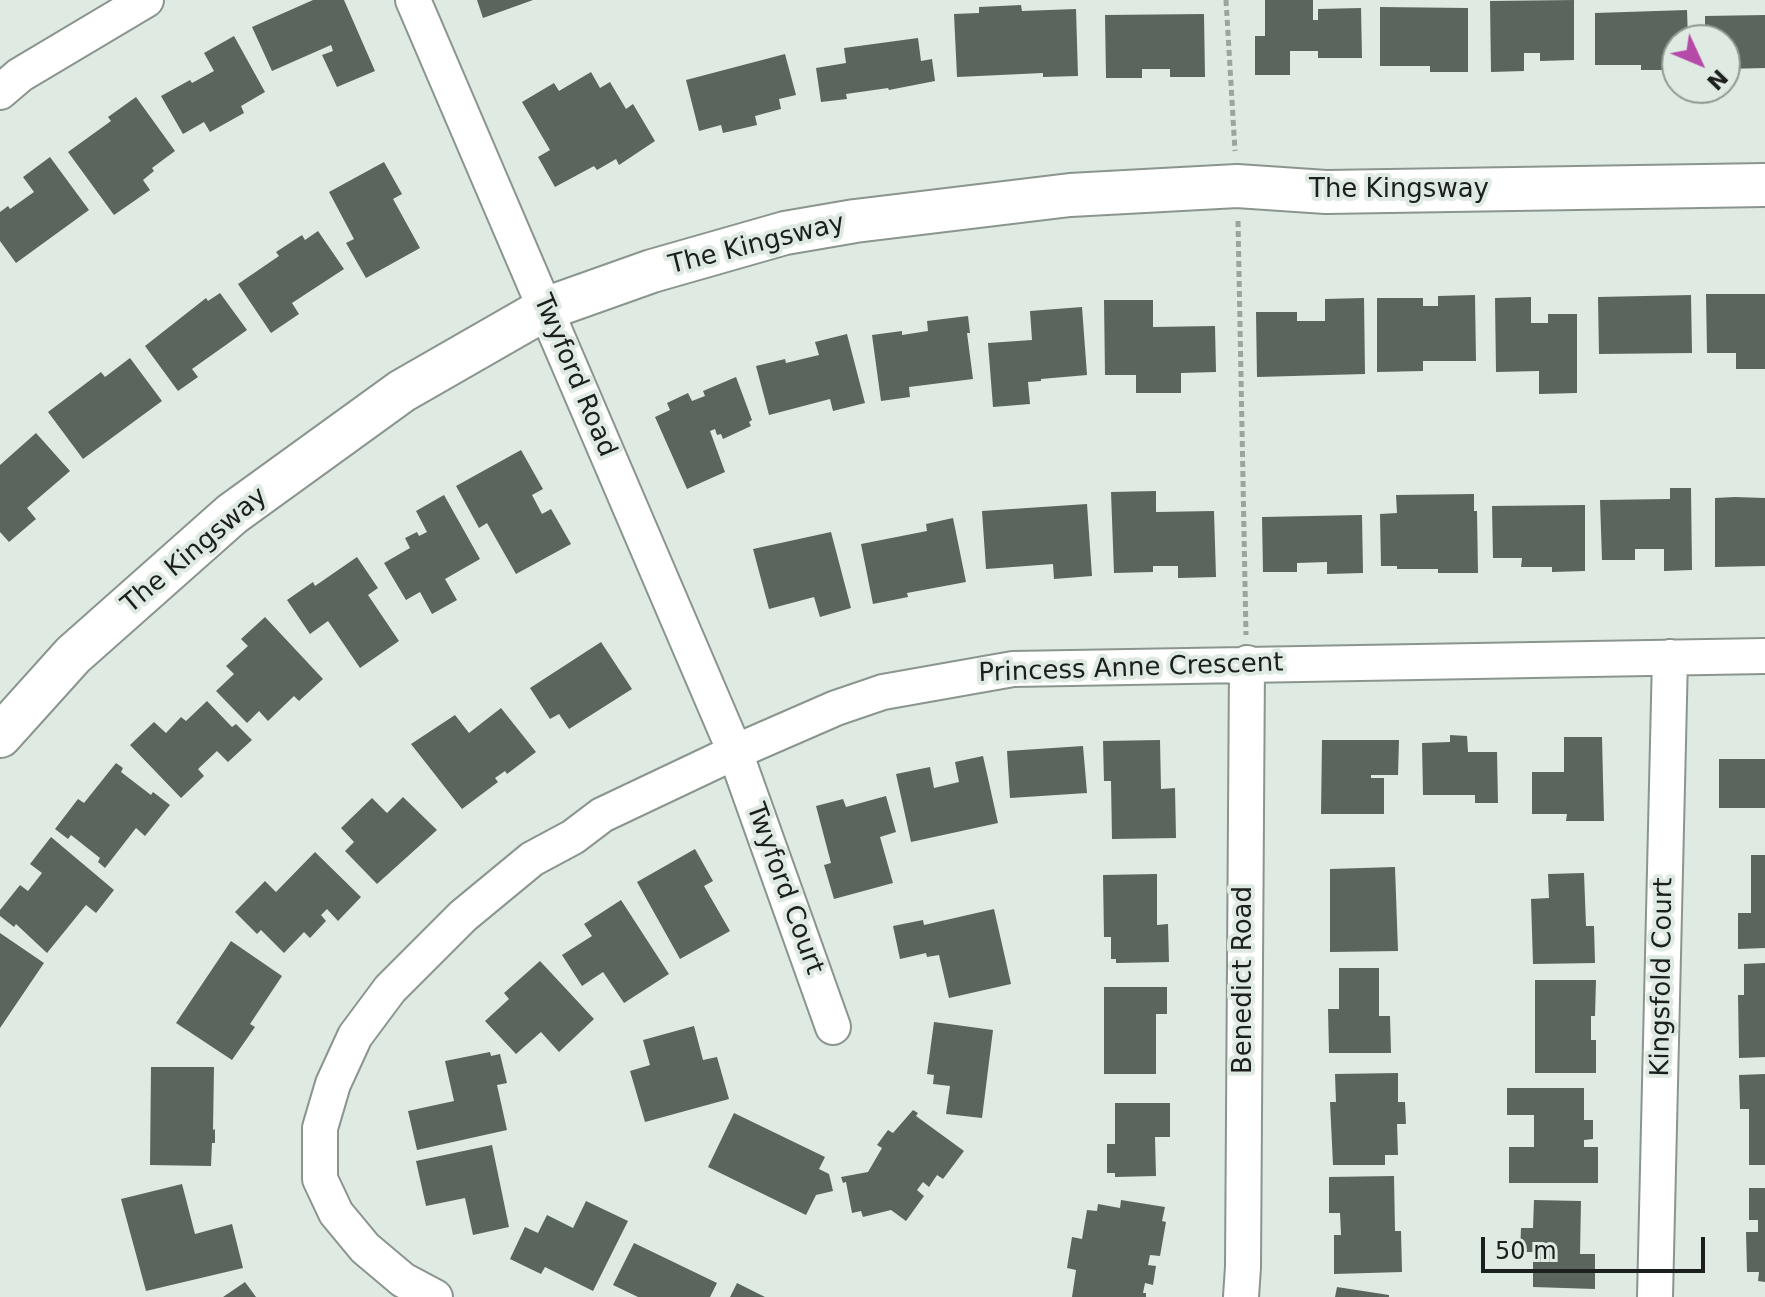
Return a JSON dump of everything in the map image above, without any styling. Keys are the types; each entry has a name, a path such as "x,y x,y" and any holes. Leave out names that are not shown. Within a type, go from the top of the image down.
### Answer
{"street":[{"path":"0,92 20,75 146,0"},
{"name":"Twyford Road","path":"413,0 735,752"},
{"name":"The Kingsway","path":"0,736 73,655 232,514 402,391 545,309 652,271 785,233 841,223 1070,195 1237,186 1326,192 1765,185"},
{"name":"Princess Anne Crescent","path":"435,1297 403,1280 365,1248 336,1213 320,1179 320,1128 333,1084 355,1036 400,978 463,916 532,859 573,837 602,815 836,708 883,692 1013,669 1765,656"},
{"name":"Kingsfold Court","path":"1655,1297 1670,657"},
{"name":"Benedict Road","path":"1241,1297 1247,663"},
{"name":"Twyford Court","path":"735,752 833,1027"}],"path":[{"path":"1226,0 1237,186 1247,663"}],"building":[{"path":"313,0 344,0 375,71 337,87 322,55 333,51 331,45 272,71 252,27"},
{"path":"477,0 533,0 483,18"},
{"path":"1265,0 1313,0 1313,20 1318,20 1318,9 1361,8 1362,58 1318,58 1318,51 1290,51 1290,75 1255,75 1255,36 1265,36"},
{"path":"1574,0 1574,60 1540,61 1540,53 1524,53 1524,71 1491,72 1490,1"},
{"path":"1021,5 1022,11 1076,9 1078,76 1043,77 1043,73 957,77 954,14 979,13 979,7"},
{"path":"1380,7 1468,8 1468,72 1430,72 1430,66 1380,66"},
{"path":"1687,10 1687,24 1661,24 1661,70 1641,70 1641,65 1595,65 1595,13"},
{"path":"1204,14 1205,77 1170,77 1170,69 1142,69 1142,78 1106,78 1105,15"},
{"path":"1765,15 1765,68 1741,69 1741,24 1705,24 1705,16"},
{"path":"234,36 265,92 241,106 244,113 210,132 204,122 183,134 161,96 214,71 204,53"},
{"path":"918,38 921,61 932,59 935,81 846,94 847,99 821,102 816,68 846,63 844,48"},
{"path":"785,54 796,95 779,99 781,109 755,116 757,125 723,133 721,125 699,131 686,80"},
{"path":"591,72 600,88 610,82 626,109 633,104 655,141 619,165 616,159 597,170 594,166 555,187 538,157 550,150 522,102 554,83 559,91"},
{"path":"136,97 175,151 152,168 154,171 143,180 150,190 114,215 68,152 111,121 108,117"},
{"path":"50,157 89,210 16,263 0,241 0,212 8,206 10,209 34,192 23,177"},
{"path":"384,162 402,194 393,199 420,248 366,278 346,243 354,239 329,192"},
{"path":"318,231 344,269 292,303 299,314 271,333 238,284 279,256 276,252 302,235 305,240"},
{"path":"220,293 247,330 192,369 198,377 178,391 145,346 206,298 208,301"},
{"path":"1706,294 1765,294 1765,369 1736,369 1736,353 1707,353"},
{"path":"1475,295 1476,361 1423,361 1423,371 1377,372 1377,298 1423,298 1423,306 1438,306 1438,296"},
{"path":"1691,295 1692,353 1599,354 1598,297"},
{"path":"1531,297 1531,323 1548,323 1548,314 1577,314 1577,393 1539,394 1539,371 1496,372 1495,298"},
{"path":"1364,298 1365,374 1257,377 1256,312 1297,312 1297,321 1325,321 1325,299"},
{"path":"1104,300 1153,300 1153,327 1215,326 1216,372 1181,373 1181,393 1136,393 1136,375 1105,375"},
{"path":"1082,307 1087,375 1028,382 1030,404 993,407 988,343 1032,340 1030,311"},
{"path":"968,316 973,379 909,387 910,397 881,401 872,335 928,331 927,321"},
{"path":"847,334 865,403 833,411 830,399 769,415 756,366 819,355 815,342"},
{"path":"130,358 162,401 83,459 48,412 101,372 105,377"},
{"path":"736,377 752,420 749,422 751,426 723,439 715,429 710,431 725,472 687,489 655,417 670,410 667,403 688,393 692,401 705,396 703,391"},
{"path":"36,433 70,471 27,508 36,519 9,542 0,532 0,465"},
{"path":"521,450 543,489 532,495 542,514 551,509 571,544 516,574 487,523 479,528 456,486"},
{"path":"1670,488 1691,488 1692,570 1664,571 1664,549 1635,549 1635,560 1602,560 1600,500 1670,499"},
{"path":"1156,491 1156,512 1214,511 1216,577 1178,578 1178,566 1153,566 1153,572 1114,573 1111,492"},
{"path":"1474,494 1478,573 1438,573 1438,569 1381,566 1380,514 1397,513 1396,495"},
{"path":"444,495 480,559 445,579 457,600 432,614 420,592 406,600 384,563 410,548 405,538 417,532 419,536 427,532 416,511"},
{"path":"1715,498 1765,498 1765,566 1715,567"},
{"path":"1087,504 1092,576 1054,579 1053,564 986,569 982,511"},
{"path":"1585,505 1585,571 1552,572 1552,567 1521,567 1522,558 1493,558 1492,506"},
{"path":"1362,515 1363,573 1327,574 1327,562 1297,563 1297,572 1263,572 1262,517"},
{"path":"953,518 966,582 907,593 908,597 873,604 861,544 927,531 926,524"},
{"path":"831,532 851,608 820,617 814,597 769,609 753,549"},
{"path":"357,557 378,588 368,595 399,641 360,668 328,621 310,634 287,600 313,582 315,586"},
{"path":"265,617 323,679 299,701 294,696 268,721 259,711 247,723 216,691 234,674 226,666 248,646 241,639"},
{"path":"601,642 632,689 569,729 559,714 550,719 530,688"},
{"path":"207,701 232,727 236,724 252,740 228,762 217,751 198,769 204,776 181,798 130,745 154,722 166,733 181,717 186,721"},
{"path":"501,708 536,752 507,774 505,771 495,778 498,782 462,809 411,744 455,715 469,733"},
{"path":"1450,735 1467,736 1468,752 1497,752 1498,803 1475,803 1475,795 1423,795 1422,743 1450,742"},
{"path":"1564,737 1602,737 1604,821 1566,821 1567,814 1532,814 1532,772 1564,772"},
{"path":"1160,740 1161,789 1175,788 1176,838 1112,839 1111,781 1104,781 1103,741"},
{"path":"1322,740 1399,740 1398,775 1371,775 1371,778 1384,778 1384,814 1321,814"},
{"path":"1083,746 1087,793 1010,798 1007,751"},
{"path":"983,756 998,823 911,842 896,774 930,767 934,788 959,782 955,762"},
{"path":"1719,759 1765,759 1765,808 1719,808"},
{"path":"116,763 123,768 121,772 170,805 145,836 136,828 105,868 98,862 100,858 71,835 68,839 55,829 78,799 84,803"},
{"path":"886,796 896,832 880,837 893,883 834,899 824,865 831,863 816,806 843,799 846,807"},
{"path":"403,797 437,830 377,884 345,851 354,842 341,828 372,798 387,813"},
{"path":"51,837 114,890 96,913 86,905 47,953 16,924 14,927 0,916 0,910 20,885 28,891 42,873 30,864"},
{"path":"695,849 713,881 704,886 730,931 680,959 637,882"},
{"path":"315,852 361,897 338,921 327,909 321,915 326,921 310,938 304,932 284,953 261,930 257,934 235,912 265,881 276,892"},
{"path":"1751,855 1765,855 1765,948 1738,949 1738,913 1751,913"},
{"path":"1395,867 1398,951 1330,952 1330,869"},
{"path":"1584,873 1586,926 1594,926 1595,963 1533,964 1531,899 1549,898 1548,874"},
{"path":"1157,874 1157,925 1168,924 1169,962 1116,963 1116,959 1111,959 1111,937 1104,937 1103,875"},
{"path":"621,900 669,974 624,1003 603,972 582,986 562,955 592,936 584,924"},
{"path":"994,909 1011,984 949,998 939,955 927,957 926,953 900,959 893,926 923,920 924,925"},
{"path":"0,933 44,963 0,1028"},
{"path":"231,941 282,976 250,1024 255,1027 232,1060 176,1023"},
{"path":"540,961 594,1019 559,1052 541,1032 516,1054 485,1021 509,999 504,993"},
{"path":"1765,963 1765,1057 1739,1058 1738,995 1744,995 1744,964"},
{"path":"1339,968 1379,968 1379,1016 1390,1016 1391,1053 1329,1053 1328,1009 1339,1009"},
{"path":"1535,980 1596,980 1591,1040 1596,1040 1596,1073 1535,1073"},
{"path":"1104,987 1167,987 1167,1014 1156,1014 1156,1074 1104,1074"},
{"path":"934,1022 993,1030 982,1118 946,1114 950,1086 933,1084 934,1075 927,1074"},
{"path":"694,1026 703,1060 717,1057 729,1099 645,1122 630,1071 650,1065 643,1040"},
{"path":"490,1052 491,1056 500,1054 507,1083 497,1085 507,1130 417,1150 408,1111 454,1101 445,1061"},
{"path":"151,1067 214,1067 215,1143 212,1143 211,1166 150,1165"},
{"path":"1398,1073 1398,1102 1405,1102 1406,1124 1397,1124 1398,1155 1385,1155 1385,1165 1333,1165 1330,1102 1336,1102 1335,1074"},
{"path":"1765,1074 1765,1165 1749,1165 1749,1109 1740,1109 1739,1075"},
{"path":"1507,1088 1584,1088 1584,1120 1593,1120 1593,1139 1584,1140 1584,1147 1598,1147 1598,1183 1509,1183 1509,1147 1534,1147 1534,1115 1507,1115"},
{"path":"1115,1103 1170,1103 1170,1137 1155,1137 1156,1176 1115,1177 1115,1173 1107,1173 1107,1144 1115,1144"},
{"path":"913,1110 918,1113 916,1116 964,1151 943,1179 937,1175 929,1187 923,1182 917,1190 924,1196 906,1221 891,1210 863,1217 861,1211 852,1213 846,1182 843,1183 841,1177 868,1172 882,1148 877,1145 888,1130 893,1133"},
{"path":"734,1113 825,1157 819,1169 829,1174 833,1191 816,1195 806,1215 708,1167"},
{"path":"492,1145 509,1227 473,1235 465,1198 426,1206 416,1161"},
{"path":"1394,1176 1395,1231 1401,1231 1402,1272 1334,1274 1334,1235 1341,1235 1340,1213 1329,1213 1329,1177"},
{"path":"182,1184 195,1234 232,1224 243,1268 146,1291 121,1199"},
{"path":"1749,1188 1765,1188 1765,1282 1758,1281 1759,1272 1747,1272 1746,1232 1758,1232 1758,1220 1749,1220"},
{"path":"1121,1200 1165,1207 1162,1221 1166,1222 1160,1256 1150,1255 1148,1265 1156,1266 1153,1285 1145,1283 1143,1293 1146,1297 1072,1297 1076,1270 1067,1268 1072,1237 1082,1239 1087,1210 1097,1211 1098,1204 1120,1208"},
{"path":"1534,1200 1581,1201 1580,1254 1595,1254 1595,1289 1533,1287 1533,1252 1520,1252 1521,1228 1533,1228"},
{"path":"586,1201 628,1221 593,1291 545,1267 541,1274 510,1259 525,1227 538,1233 547,1215 573,1228"},
{"path":"634,1243 717,1283 710,1297 638,1297 613,1285"},
{"path":"245,1282 256,1297 223,1297"},
{"path":"737,1283 765,1297 730,1297"},
{"path":"1337,1287 1389,1295 1389,1297 1335,1297"}]}
